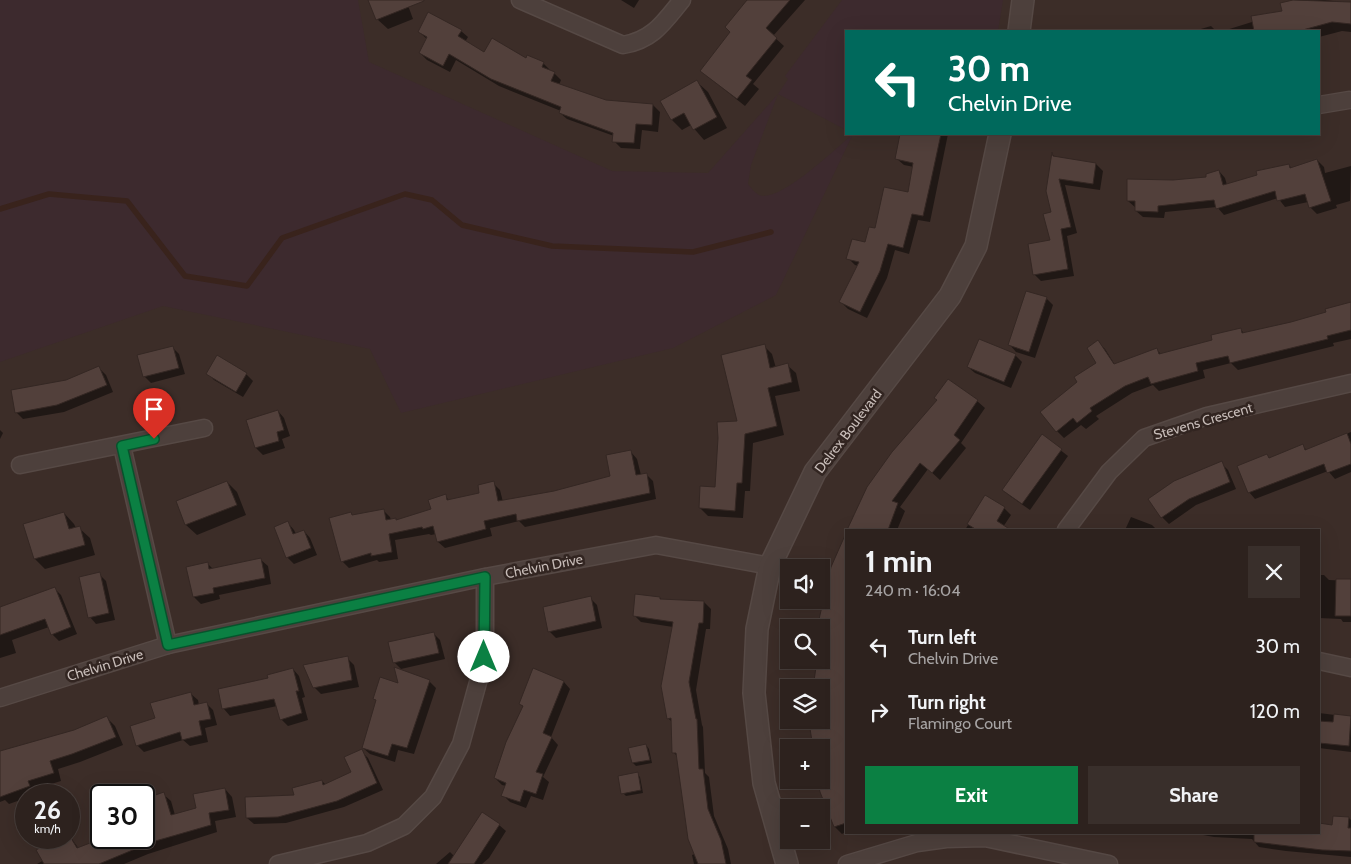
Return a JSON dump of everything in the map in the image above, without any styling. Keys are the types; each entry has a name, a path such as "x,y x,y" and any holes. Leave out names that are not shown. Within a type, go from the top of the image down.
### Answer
{"street":[{"path":"520,0 623,45 638,43 657,31 682,0"},
{"path":"1019,30 1024,0"},
{"path":"1320,105 1349,100"},
{"name":"Delrex Boulevard","path":"787,864 764,783 754,693 757,629 770,566 815,472 950,296 976,246 1000,135"},
{"name":"Stevens Crescent","path":"1067,529 1109,472 1144,438 1207,416 1351,383"},
{"path":"20,465 204,428"},
{"path":"122,446 168,645"},
{"name":"Chelvin Drive","path":"0,698 168,645 485,577 656,545 770,566"},
{"path":"278,864 368,843 404,826 433,797 461,744 484,657 485,577"},
{"path":"1320,662 1351,668"},
{"path":"847,864 917,843 946,839 985,838 1084,862 1108,864"}],"shaded area":[{"path":"0,0 358,0 369,62 612,171 708,173 778,94 751,165 748,184 756,193 763,196 785,189 797,181 853,135 776,295 673,348 401,413 370,349 163,306 0,362"},
{"path":"842,0 1003,0 998,30 845,30 845,129 778,94 788,79 785,76"}],"building":[{"path":"368,0 424,0 424,1 376,20"},
{"path":"747,0 790,0 766,28 777,38 746,76 752,80 737,99 700,71 730,32 725,27"},
{"path":"1293,0 1351,2 1351,24 1332,22 1303,30 1254,30 1251,16 1282,11 1280,3"},
{"path":"428,12 462,30 458,36 484,52 492,38 526,58 527,55 544,62 542,67 555,72 551,81 606,100 653,104 652,125 636,124 634,143 612,142 613,133 559,113 561,107 491,79 449,54 443,66 419,53 427,37 418,32"},
{"path":"697,80 717,117 693,130 684,113 671,120 660,101"},
{"path":"900,135 941,135 923,216 912,214 903,248 888,244 880,271 860,312 839,302 859,262 846,259 852,239 865,242 869,227 875,228 884,187 908,192 913,163 895,159"},
{"path":"1052,152 1053,156 1096,163 1093,184 1059,179 1071,227 1061,229 1068,269 1033,275 1028,244 1050,240 1043,214 1051,212 1046,191"},
{"path":"1317,159 1331,201 1309,208 1305,194 1277,201 1275,191 1216,209 1214,200 1158,206 1158,212 1135,211 1135,201 1127,201 1127,179 1173,180 1206,177 1206,174 1219,170 1223,185 1257,175 1256,171 1289,164 1290,168"},
{"path":"1026,291 1047,297 1029,352 1008,345"},
{"path":"1351,302 1351,330 1327,336 1328,339 1230,363 1228,356 1196,363 1198,371 1151,384 1148,377 1125,386 1090,408 1092,411 1077,423 1073,418 1056,432 1040,412 1077,382 1074,377 1096,363 1087,348 1098,340 1114,364 1157,348 1159,354 1212,340 1211,335 1241,328 1242,333 1291,322 1326,312 1325,309"},
{"path":"979,339 1016,354 1004,382 967,367"},
{"path":"765,344 770,368 788,363 792,382 768,388 777,426 745,434 742,483 737,483 735,511 699,508 700,486 715,487 717,422 737,421 721,355"},
{"path":"173,346 179,368 143,377 137,355"},
{"path":"217,355 247,373 236,392 206,374"},
{"path":"99,366 107,385 57,405 15,413 11,390 66,380"},
{"path":"948,379 978,400 954,435 960,440 932,473 920,463 892,501 898,503 888,529 847,529 867,487 892,452 937,400 934,398"},
{"path":"278,410 284,430 277,432 279,441 255,448 246,420"},
{"path":"1347,433 1351,444 1351,464 1327,473 1324,464 1248,493 1237,466 1267,454 1269,458 1303,444 1305,450"},
{"path":"1042,434 1062,449 1022,504 1002,490"},
{"path":"631,450 636,475 647,473 650,493 517,521 516,514 484,521 486,529 437,542 433,526 389,534 392,552 371,556 371,553 341,562 329,518 351,512 352,515 384,509 386,520 396,518 396,520 431,509 428,500 446,494 447,500 479,493 478,485 494,481 498,501 554,491 610,476 606,455"},
{"path":"1222,461 1230,482 1189,499 1161,518 1148,499 1174,481"},
{"path":"227,481 237,505 185,525 176,501"},
{"path":"985,495 1005,507 997,521 1009,529 975,529 967,524"},
{"path":"64,512 69,529 80,526 85,545 34,559 23,524"},
{"path":"288,521 293,534 304,530 311,548 286,558 274,527"},
{"path":"845,535 845,823 834,827 830,817 830,799 823,799 819,789 830,789 830,739 812,739 810,729 830,729 830,679 814,679 816,669 830,669 830,619 819,619 821,609 830,609 830,571"},
{"path":"261,558 265,578 213,588 214,593 193,597 186,567 208,562 209,569"},
{"path":"100,572 109,613 88,618 79,577"},
{"path":"1336,579 1351,579 1351,616 1335,616"},
{"path":"55,587 71,627 51,635 45,619 0,635 0,607"},
{"path":"635,594 660,597 660,599 704,601 703,623 699,623 689,682 697,719 699,769 703,769 708,809 721,840 726,864 698,864 688,839 676,753 672,753 671,718 667,719 661,686 673,622 633,616"},
{"path":"591,596 596,621 548,632 543,607"},
{"path":"434,632 439,653 393,663 388,642"},
{"path":"348,656 352,680 313,688 303,665"},
{"path":"394,667 430,680 407,748 392,744 388,756 362,748 376,700 373,699 380,677 398,683"},
{"path":"293,668 299,691 296,691 302,713 280,720 274,699 222,709 218,689 268,678 267,675"},
{"path":"533,668 564,681 543,733 552,737 536,772 543,774 536,794 524,790 520,802 501,796 506,783 494,778 506,742 523,706 519,704"},
{"path":"191,692 194,705 207,702 211,719 199,721 202,735 182,740 180,732 136,746 130,726 155,718 150,703"},
{"path":"1334,714 1351,716 1349,746 1320,743 1320,721 1333,722"},
{"path":"107,716 116,737 50,761 54,773 28,781 29,784 15,784 15,792 0,797 0,751 74,730"},
{"path":"646,744 650,760 632,763 628,748"},
{"path":"362,749 377,783 337,801 278,817 246,818 245,797 294,795 292,788 322,780 323,785 351,772 344,757"},
{"path":"638,772 641,790 621,794 618,776"},
{"path":"225,788 229,810 209,813 211,825 155,841 155,795 164,792 171,815 196,808 193,794"},
{"path":"482,812 500,824 474,864 448,864"},
{"path":"1333,816 1349,817 1348,828 1351,828 1351,851 1322,850 1254,842 1254,834 1320,834 1320,823 1332,825"},
{"path":"90,843 90,849 135,849 99,864 44,864 36,850 80,849 80,847"}],"waterway":[{"path":"0,209 49,194 127,201 185,276 247,286 282,238 405,194 432,200 462,225 552,246 693,252 771,232"}],"route":[{"path":"154,439 122,446 168,645 485,577 484,657"}]}
